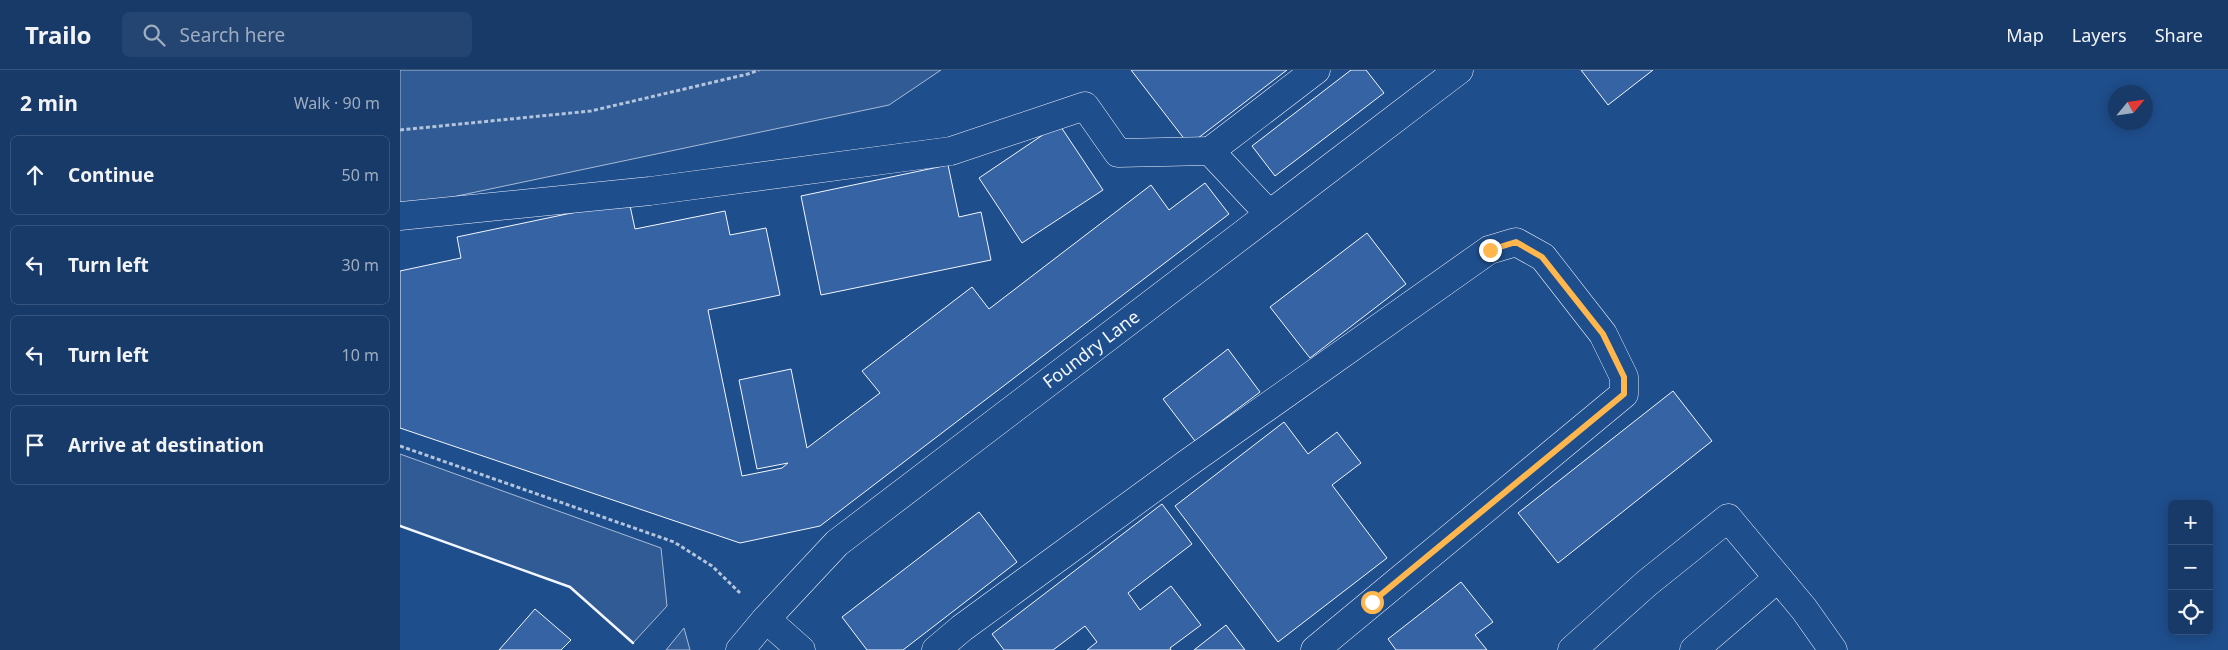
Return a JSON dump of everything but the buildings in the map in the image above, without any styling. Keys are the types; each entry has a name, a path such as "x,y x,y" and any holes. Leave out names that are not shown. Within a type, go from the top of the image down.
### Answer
{"street":[{"path":"400,216 650,191 951,151 1085,106 1118,154 1210,151 1316,70"},
{"name":"Foundry Lane","path":"740,650 766,619 837,543 1459,70"},
{"path":"1210,151 1269,214"},
{"path":"936,650 962,628 1185,465 1490,250 1516,242 1542,257 1603,334 1624,377 1624,394 1315,650"},
{"path":"1572,650 1647,583 1728,518 1804,609 1834,650"},
{"path":"1694,650 1778,578"},
{"path":"766,619 800,650"}],"path":[{"path":"400,130 591,111 759,70"},
{"path":"400,446 674,542 712,566 766,619"}],"shaded area":[{"path":"400,70 941,70 889,105 400,208"},
{"path":"400,454 661,548 667,606 633,643 570,587 400,526"},
{"path":"684,628 690,650 666,650"}],"wall":[{"path":"400,526 570,587 633,643"}],"route":[{"path":"1372,602 1624,394 1624,377 1603,334 1542,257 1516,242 1490,250"}]}
